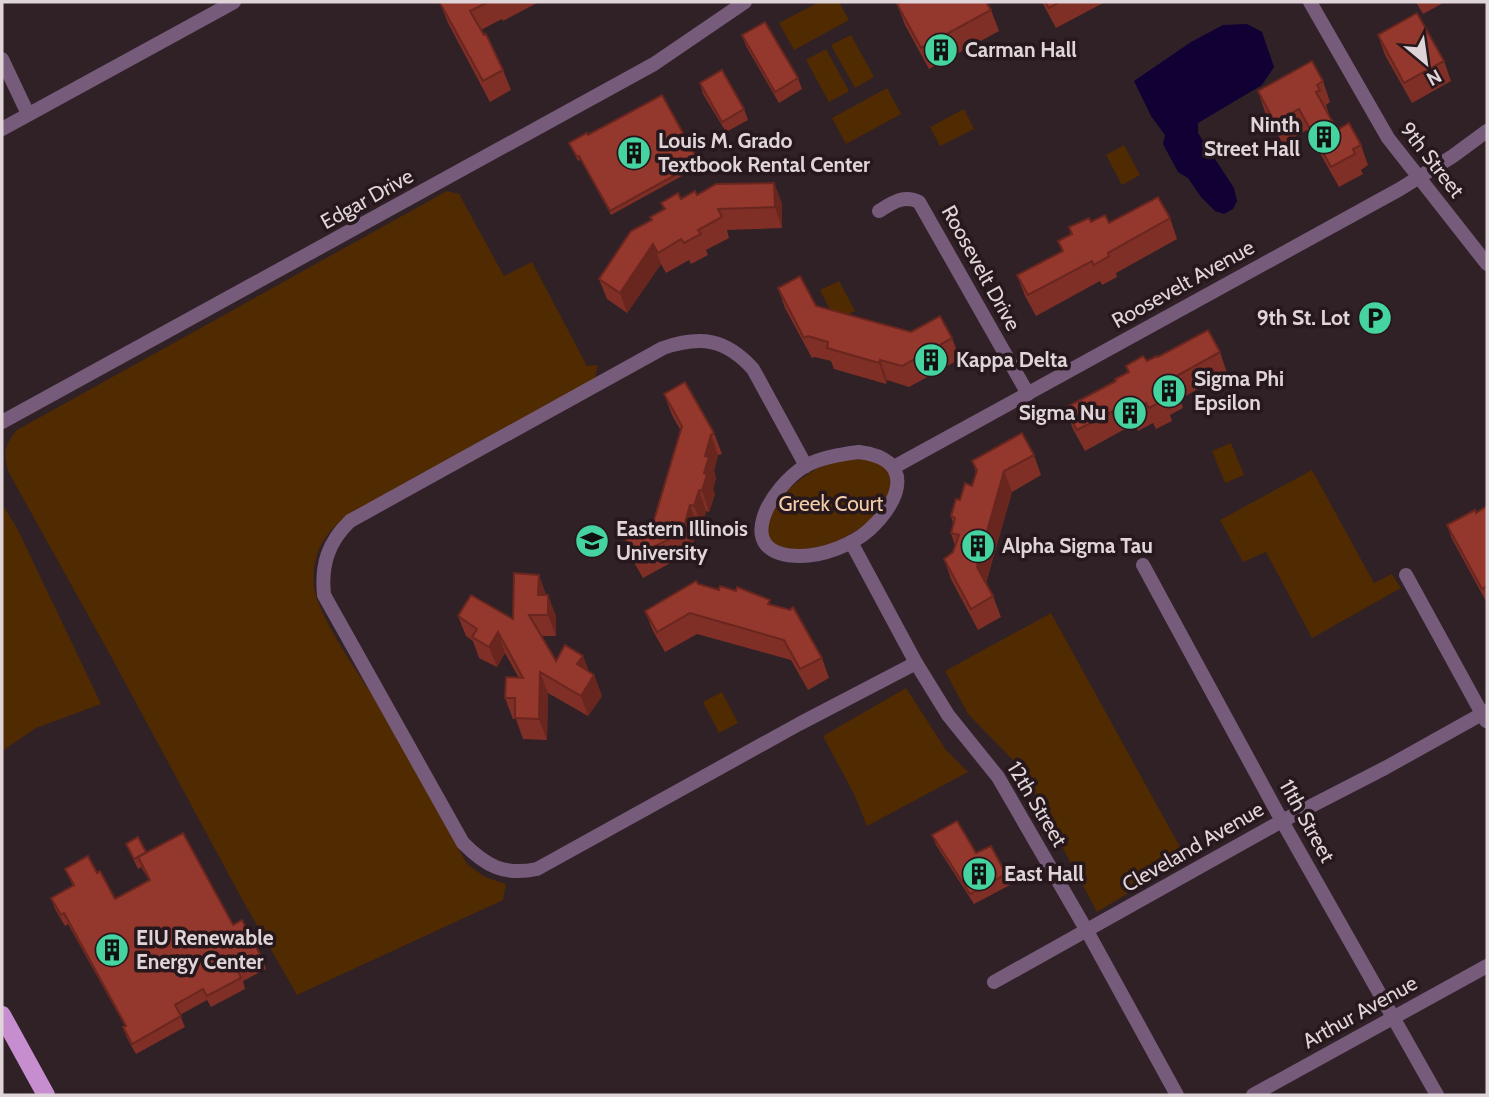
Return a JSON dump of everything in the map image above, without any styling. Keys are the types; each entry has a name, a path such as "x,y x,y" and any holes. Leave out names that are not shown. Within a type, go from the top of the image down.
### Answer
{"main road":[{"path":"2,1015 46,1095"}],"street":[{"path":"2,129 234,2"},
{"name":"Edgar Drive","path":"2,422 677,51 745,2"},
{"name":"9th Street","path":"1310,2 1374,117 1418,178 1487,264"},
{"path":"2,59 29,114"},
{"name":"Roosevelt Avenue","path":"894,467 1418,178 1487,131"},
{"name":"Roosevelt Drive","path":"879,211 902,199 912,198 919,202 1028,394"},
{"path":"806,466 754,369 743,357 714,341 681,342 663,348 350,521 335,535 324,562 324,596 463,843 491,867 515,871 537,869 786,731 916,663"},
{"path":"859,452 877,455 894,467 899,485 895,498 869,530 851,542 810,555 796,556 771,548 764,539 760,526 769,503 788,481 806,466 829,457 859,452"},
{"name":"12th Street","path":"851,542 916,663 948,715 998,777 1177,1095"},
{"name":"11th Street","path":"1143,565 1282,821 1437,1095"},
{"path":"1406,575 1486,716"},
{"name":"Cleveland Avenue","path":"994,982 1282,821 1486,716"},
{"name":"Arthur Avenue","path":"1253,1095 1487,966"}],"green space":[{"path":"819,2 839,2 849,20 794,50 779,23"},
{"path":"851,35 874,77 855,88 831,45"},
{"path":"826,49 849,91 829,102 806,60"},
{"path":"887,88 901,114 846,144 832,118"},
{"path":"964,109 974,129 940,146 930,127"},
{"path":"1124,145 1140,175 1122,185 1106,155"},
{"path":"447,191 459,194 504,276 532,262 587,366 598,365 595,378 350,513 334,527 322,544 315,563 314,585 331,629 379,706 467,864 485,877 506,884 503,900 297,995 9,473 6,450 9,440 17,430"},
{"path":"839,281 855,311 836,321 820,290"},
{"path":"1231,443 1244,475 1225,483 1212,451"},
{"name":"Greek Court","path":"858,458 881,464 888,472 893,486 873,518 838,540 808,550 781,548 771,540 767,530 768,519 773,508 791,487 821,467"},
{"path":"1312,470 1374,583 1392,574 1401,588 1312,638 1266,552 1243,562 1220,520"},
{"path":"2,504 17,528 101,704 36,728 2,751"},
{"path":"1051,613 1186,858 1097,912 1027,781 1012,759 968,714 945,671"},
{"path":"906,688 946,750 968,772 867,826 854,794 823,736"},
{"path":"722,692 738,723 719,733 703,702"}],"shaded area":[{"path":"1247,24 1262,32 1274,67 1262,85 1198,123 1198,133 1234,188 1237,201 1233,209 1224,214 1215,211 1188,178 1178,172 1163,144 1165,135 1151,116 1134,81 1191,42 1223,25"}],"building":[{"path":"488,2 470,11 484,35 486,34 503,70 483,81 440,3"},
{"path":"986,2 991,10 921,48 897,4"},
{"path":"1045,2 1060,2 1049,8"},
{"path":"1417,13 1444,61 1404,83 1378,35"},
{"path":"765,22 798,78 775,92 742,35"},
{"path":"1312,61 1323,81 1317,85 1320,90 1316,92 1337,130 1349,123 1361,145 1353,149 1355,154 1331,167 1299,109 1275,123 1258,91"},
{"path":"722,70 744,109 722,122 700,83"},
{"name":"Louis M. Grado Textbook Rental Center","path":"662,95 699,162 610,211 569,143"},
{"path":"774,183 775,207 718,209 722,217 698,230 701,234 684,243 681,239 658,253 653,244 620,293 599,279 631,231 652,220 650,217 665,209 661,203 678,193 681,199 695,191 697,195 716,184"},
{"path":"1158,197 1170,218 1108,253 1109,256 1094,265 1092,261 1028,295 1017,275 1063,251 1058,241 1072,234 1069,227 1089,218 1091,222 1105,215 1109,223"},
{"path":"800,276 816,306 911,332 940,316 952,338 902,366 880,360 879,363 827,348 828,342 808,336 804,338 778,288"},
{"path":"1208,330 1220,352 1171,379 1176,387 1162,395 1165,400 1149,408 1146,403 1130,410 1127,404 1077,430 1065,408 1116,381 1115,379 1129,372 1126,366 1143,356 1147,361 1158,357"},
{"path":"685,382 714,433 705,456 709,457 704,473 707,474 694,506 690,505 684,526 686,530 635,557 624,536 654,520 682,426 664,394"},
{"path":"1022,433 1034,455 1004,471 977,567 993,596 971,609 944,559 953,552 959,535 951,533 955,518 951,516 965,483 972,486 977,470 972,461"},
{"path":"1487,506 1487,586 1482,589 1447,525"},
{"path":"514,573 539,575 538,595 548,595 548,615 529,615 556,661 565,645 583,656 577,664 594,675 581,696 540,672 539,719 515,718 515,698 505,698 506,677 523,678 498,632 489,647 472,637 477,629 458,616 471,595 513,619"},
{"path":"696,581 719,590 720,586 736,591 737,587 770,600 768,604 790,610 793,607 822,658 800,669 784,640 690,613 657,632 645,611"},
{"name":"East Hall","path":"957,821 976,853 991,846 1006,874 970,894 932,835"},
{"path":"183,833 233,925 242,920 262,958 238,971 241,978 207,996 203,989 175,1005 181,1016 132,1044 123,1027 126,1026 64,913 61,915 51,898 74,885 65,869 88,856 97,873 100,871 115,899 150,880 138,857"},
{"path":"138,837 146,852 134,859 126,844"}],"place":[{"name":"Carman Hall","path":"941,50"},
{"name":"Ninth Street Hall","path":"1324,137"},
{"name":"Louis M. Grado Textbook Rental Center","path":"634,153"},
{"name":"9th St. Lot","path":"1375,318"},
{"name":"Kappa Delta","path":"931,360"},
{"name":"Sigma Phi Epsilon","path":"1169,391"},
{"name":"Sigma Nu","path":"1130,413"},
{"name":"Eastern Illinois University","path":"592,541"},
{"name":"Alpha Sigma Tau","path":"978,546"},
{"name":"East Hall","path":"979,874"},
{"name":"EIU Renewable Energy Center","path":"112,950"}]}
